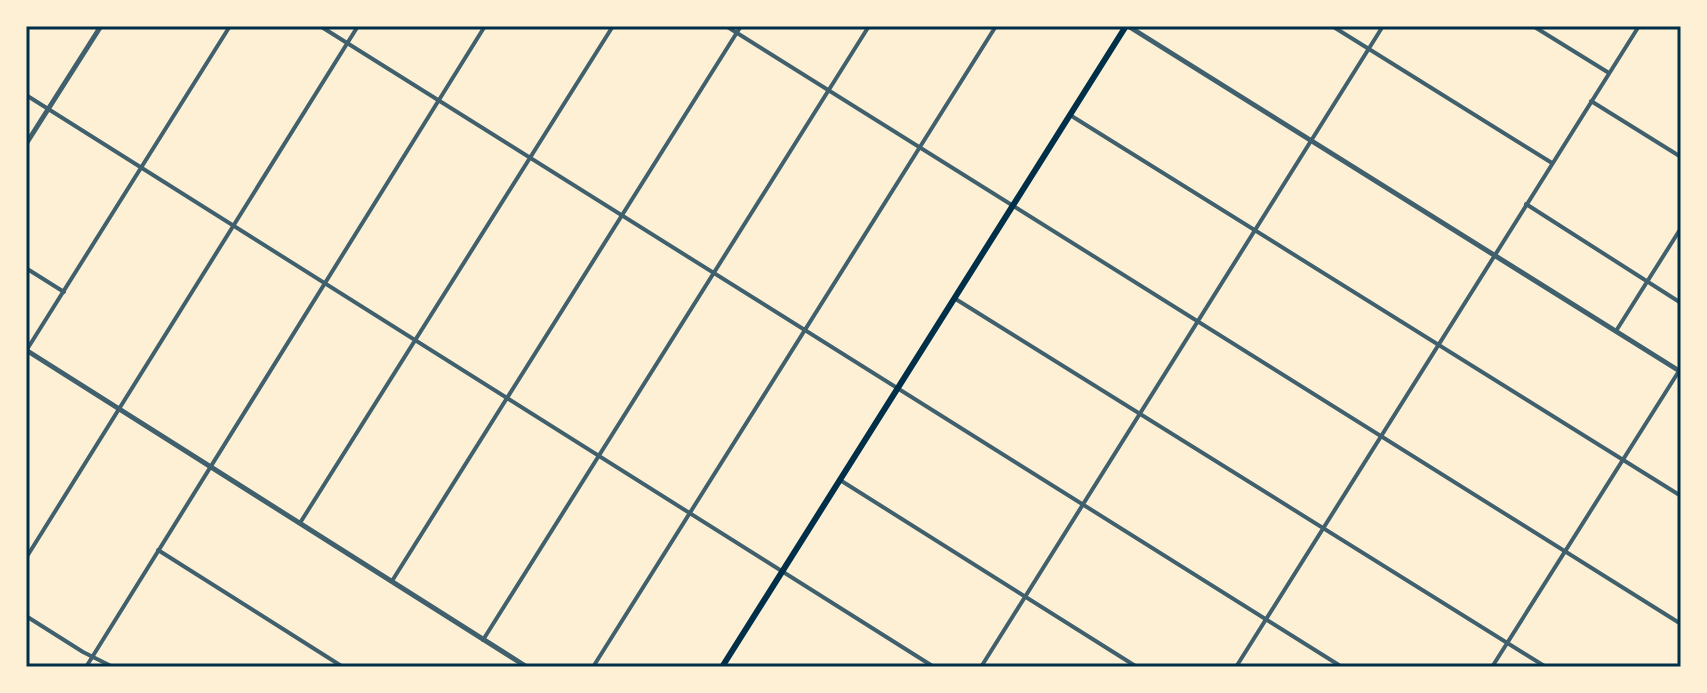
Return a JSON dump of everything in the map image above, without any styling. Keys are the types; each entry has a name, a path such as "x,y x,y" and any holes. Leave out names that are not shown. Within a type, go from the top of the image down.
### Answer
{"main road":[{"path":"725,666 1127,26"}],"street":[{"path":"26,144 101,26"},
{"path":"230,26 26,351 527,667"},
{"path":"320,26 1342,667"},
{"path":"26,558 358,26"},
{"path":"86,667 485,26"},
{"path":"300,523 613,26"},
{"path":"726,26 1681,624"},
{"path":"392,581 741,26"},
{"path":"483,640 869,26"},
{"path":"593,667 996,26"},
{"path":"1127,26 1680,371 1492,667"},
{"path":"1332,26 1552,163"},
{"path":"981,667 1383,26"},
{"path":"1533,26 1609,73"},
{"path":"1236,667 1639,26"},
{"path":"26,95 934,667"},
{"path":"1591,101 1681,157"},
{"path":"1070,115 1681,496"},
{"path":"1526,204 1681,303"},
{"path":"1616,331 1681,228"},
{"path":"29,270 64,292"},
{"path":"954,298 1546,667"},
{"path":"840,480 1137,667"},
{"path":"158,550 343,667"},
{"path":"26,616 113,667"}]}
